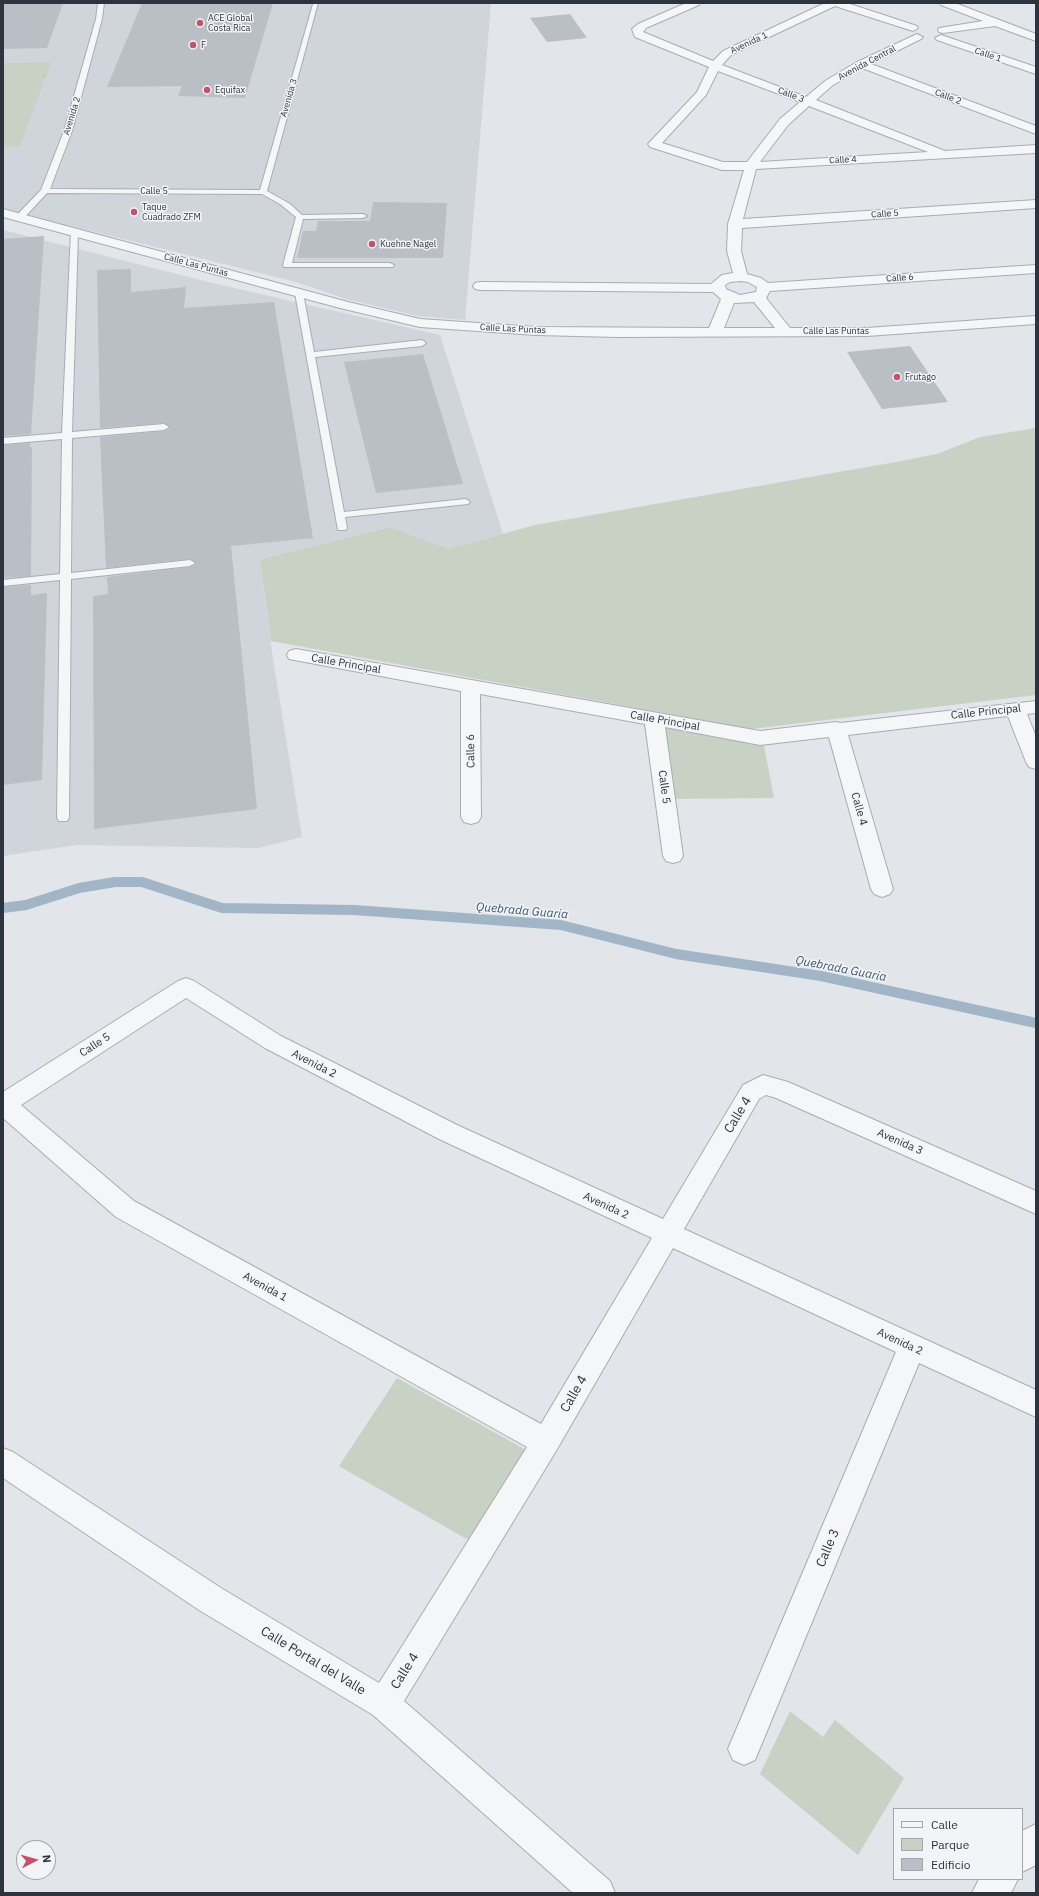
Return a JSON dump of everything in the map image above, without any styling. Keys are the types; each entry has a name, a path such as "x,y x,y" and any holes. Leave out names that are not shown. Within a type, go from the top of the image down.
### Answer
{"street":[{"name":"Calle 3","path":"695,3 642,26 637,29 637,32 639,35 715,66 947,154"},
{"path":"835,3 918,31 929,39 940,25 957,8"},
{"name":"Avenida 1","path":"654,144 702,93 715,66 727,53 835,3"},
{"path":"945,3 1034,36"},
{"path":"940,25 996,22"},
{"name":"Calle 1","path":"940,25 1036,71"},
{"name":"Avenida Central","path":"740,277 734,251 735,224 751,166 784,122 807,101 829,84 918,31"},
{"name":"Calle 2","path":"861,64 1036,130"},
{"name":"Calle 4","path":"654,144 722,166 751,166 1036,149"},
{"name":"Calle 5","path":"735,224 1036,204"},
{"name":"Calle Las Puntas","path":"3,213 399,319 444,325 617,333 867,332 984,325 1036,320"},
{"name":"Calle 6","path":"729,297 744,300 761,292 1036,269"},
{"path":"718,288 718,284 722,281 740,277 756,280 761,292 786,332"},
{"path":"480,286 718,288"},
{"path":"714,332 729,297 719,291 718,288"},
{"name":"Calle Principal","path":"296,655 760,738 836,728 1036,707"},
{"name":"Calle 6","path":"470,685 471,817"},
{"path":"1015,709 1036,762"},
{"name":"Calle 5","path":"654,719 673,856"},
{"name":"Calle 4","path":"836,728 882,889"},
{"name":"Calle 5","path":"3,1104 186,986"},
{"name":"Avenida 2","path":"186,986 272,1042 448,1132 1036,1404"},
{"name":"Calle 4","path":"384,1704 546,1442 751,1092 763,1085"},
{"name":"Avenida 3","path":"763,1085 780,1089 1036,1202"},
{"name":"Avenida 1","path":"3,1104 126,1209 546,1442"},
{"name":"Calle 3","path":"744,1749 912,1347"},
{"name":"Calle Portal del Valle","path":"3,1462 210,1599 384,1704 598,1893"},
{"path":"1023,1855 1036,1840"},
{"path":"989,1893 1000,1880"}],"lane":[{"name":"Avenida 2","path":"19,218 45,191 68,132 99,19 101,3"},
{"name":"Avenida 3","path":"263,192 316,4"},
{"name":"Calle 5","path":"45,191 263,192"},
{"path":"263,192 280,200 292,208 300,217 364,216"},
{"path":"300,217 287,265 390,265"},
{"path":"63,818 67,436 74,232"},
{"path":"299,293 342,528"},
{"path":"310,355 422,343"},
{"path":"3,442 164,427"},
{"path":"340,515 465,502"},
{"path":"3,583 190,563"}],"path":[{"path":"43,77 47,74"}],"shaded area":[{"path":"3,3 491,3 465,320 418,316 346,299 296,282 3,208"},
{"path":"3,230 212,283 440,335 503,534 449,549 388,527 260,559 273,659 302,837 258,848 76,845 3,856"}],"green space":[{"path":"51,62 20,146 3,147 3,63"},
{"path":"1036,428 1036,695 751,729 271,641 260,559 389,527 449,549 535,525 896,462 937,454 980,437"},
{"path":"664,727 764,746 774,798 673,799"},
{"path":"397,1378 526,1450 472,1542 339,1466"},
{"path":"790,1711 823,1737 835,1720 904,1778 858,1855 760,1774"}],"building":[{"path":"63,3 47,48 3,49 3,4"},
{"name":"F","path":"142,3 273,3 245,98 178,96 182,86 107,87"},
{"path":"570,14 587,38 547,42 530,18"},
{"name":"Kuehne Nagel","path":"373,202 447,203 443,258 297,258 303,231 316,231 318,221 370,221"},
{"path":"44,236 31,434 3,436 3,239"},
{"path":"131,269 131,292 186,287 184,308 274,302 313,538 231,546 257,809 94,829 93,596 108,594 107,577 190,567 196,564 190,559 106,568 100,437 164,431 170,428 164,423 100,428 97,270"},
{"name":"Frutago","path":"910,346 948,402 882,409 847,352"},
{"path":"423,354 463,484 376,493 344,362"},
{"path":"30,443 30,447 32,447 31,576 3,578 3,445"},
{"path":"31,585 31,595 47,593 42,780 3,785 3,587"}],"waterway":[{"name":"Quebrada Guaria","path":"3,908 26,905 79,888 115,882 142,882 222,908 354,910 561,925 676,954 821,976 1036,1023"}],"place":[{"name":"ACE Global Costa Rica","path":"200,23"},
{"name":"F","path":"193,45"},
{"name":"Equifax","path":"207,90"},
{"name":"Taque Cuadrado ZFM","path":"134,212"},
{"name":"Kuehne Nagel","path":"372,244"},
{"name":"Frutago","path":"897,377"}]}
